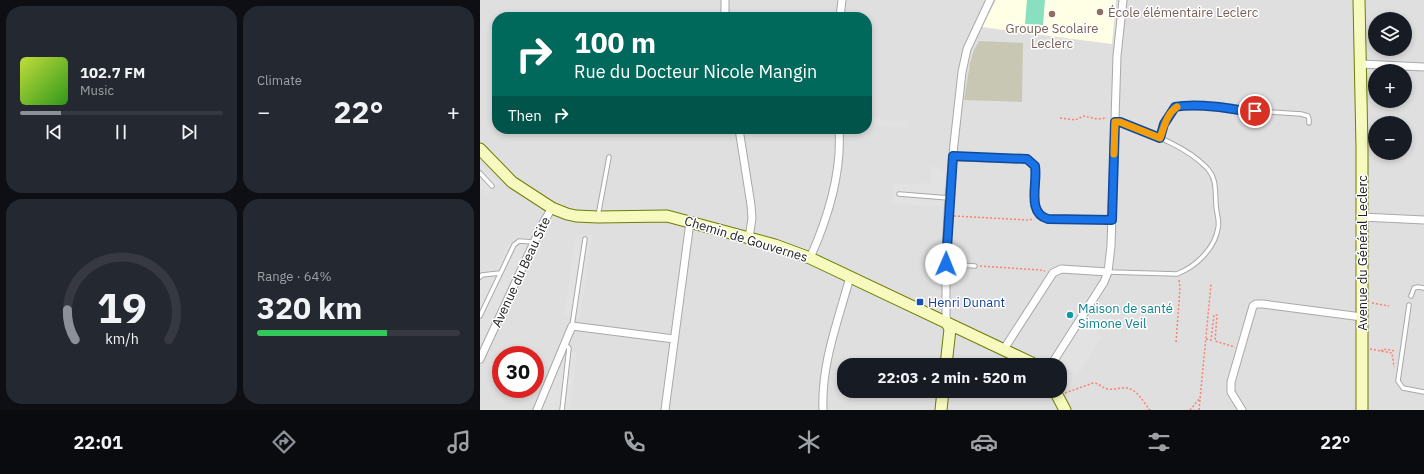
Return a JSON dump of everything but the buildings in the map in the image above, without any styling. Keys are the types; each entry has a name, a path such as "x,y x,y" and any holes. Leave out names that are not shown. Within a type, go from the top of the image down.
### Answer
{"street":[{"path":"724,12 725,0"},
{"path":"841,12 842,0"},
{"path":"947,358 950,329 947,323 946,315 946,264 954,136 967,49 990,0"},
{"path":"1055,358 1104,282 1108,272 1112,220 1117,49 1122,0"},
{"name":"Avenue du Général Leclerc","path":"1359,0 1361,64 1362,410"},
{"path":"1361,64 1424,67"},
{"path":"740,134 751,205 752,218 749,238"},
{"path":"810,258 830,207 837,170 839,134"},
{"name":"Chemin de Gouvernes","path":"480,149 512,182 552,208 567,214 598,217 667,216 775,245 810,258 1022,358"},
{"path":"953,156 1027,159 1035,166 1035,205 1037,211 1042,217 1048,219 1112,220"},
{"name":"Avenue du Beau Site","path":"480,359 483,346 552,208"},
{"path":"1362,217 1424,220"},
{"path":"665,410 690,222"},
{"path":"1004,349 1053,273 1061,270 1108,272"},
{"path":"823,410 825,372 831,342 850,277"},
{"path":"1242,410 1231,392 1231,382 1253,306 1256,304 1263,304 1362,317"},
{"path":"537,410 572,326 674,339"},
{"path":"941,410 942,398"},
{"path":"1058,398 1065,410"}],"lane":[{"path":"1160,138 1164,124 1175,107 1184,105 1233,109 1248,112 1255,111 1301,114 1308,116 1309,123"},
{"path":"1108,272 1177,274 1192,266 1211,246 1219,228 1215,203 1215,182 1208,169 1194,156 1160,138 1115,120"},
{"path":"598,217 609,157"},
{"path":"480,173 492,186"},
{"path":"899,194 949,198"},
{"path":"572,326 585,239"},
{"path":"480,316 514,245 519,240 534,242"},
{"path":"946,264 975,266"},
{"path":"480,277 482,275 500,273"},
{"path":"1410,296 1414,288 1424,288"},
{"path":"1409,306 1398,381 1399,385 1403,388 1424,392"},
{"path":"562,410 569,348 565,344"}],"path":[{"path":"1060,118 1074,120 1084,116 1097,119 1115,120"},
{"path":"948,215 1028,220 1042,217"},
{"path":"975,266 1040,270 1053,273"},
{"path":"1176,342 1180,288 1180,282 1177,274"},
{"path":"1199,410 1211,284"},
{"path":"1362,302 1389,306"},
{"path":"1206,339 1211,340 1214,315 1217,315 1215,341 1240,349"},
{"path":"1362,347 1392,353 1395,372 1399,374"},
{"path":"1381,351 1383,349 1402,352"},
{"path":"1067,390 1087,384 1097,383 1104,388 1126,388 1133,390 1150,410"},
{"path":"1190,410 1200,398"}],"shaded area":[{"path":"480,0 1424,0 1424,410 480,410"},
{"name":"Groupe Scolaire Leclerc","path":"996,0 1116,0 1112,44 982,27"},
{"path":"979,41 1023,43 1022,102 964,100 970,63 974,50"},
{"path":"872,116 885,120 908,122 907,128 872,123"},
{"path":"480,163 499,183 486,195 480,188"},
{"path":"932,166 945,171 943,207 893,204 894,184 931,183 930,168"},
{"path":"576,234 592,236 580,319 564,317"},
{"path":"518,237 534,238 481,348 480,271 496,269 507,246"},
{"path":"1094,303 1110,312 1096,332 1102,336 1078,376 1067,370 1067,358 1061,358"},
{"path":"566,351 577,352 570,410 540,410"}],"green space":[{"path":"1027,0 1045,0 1043,25 1025,24"}],"slow traffic":[{"path":"1114,154 1115,122 1120,122 1160,138 1164,124 1175,107 1177,107"}],"place":[{"name":"École élémentaire Leclerc","path":"1100,12"},
{"name":"Groupe Scolaire Leclerc","path":"1052,14"},
{"name":"Henri Dunant","path":"920,302"},
{"name":"Maison de santé Simone Veil","path":"1070,315"}],"route":[{"path":"946,264 953,156 1027,159 1035,166 1035,205 1037,211 1042,217 1048,219 1112,220 1115,122 1120,122 1160,138 1164,124 1175,107 1184,105 1233,109 1248,112 1255,111"}]}
